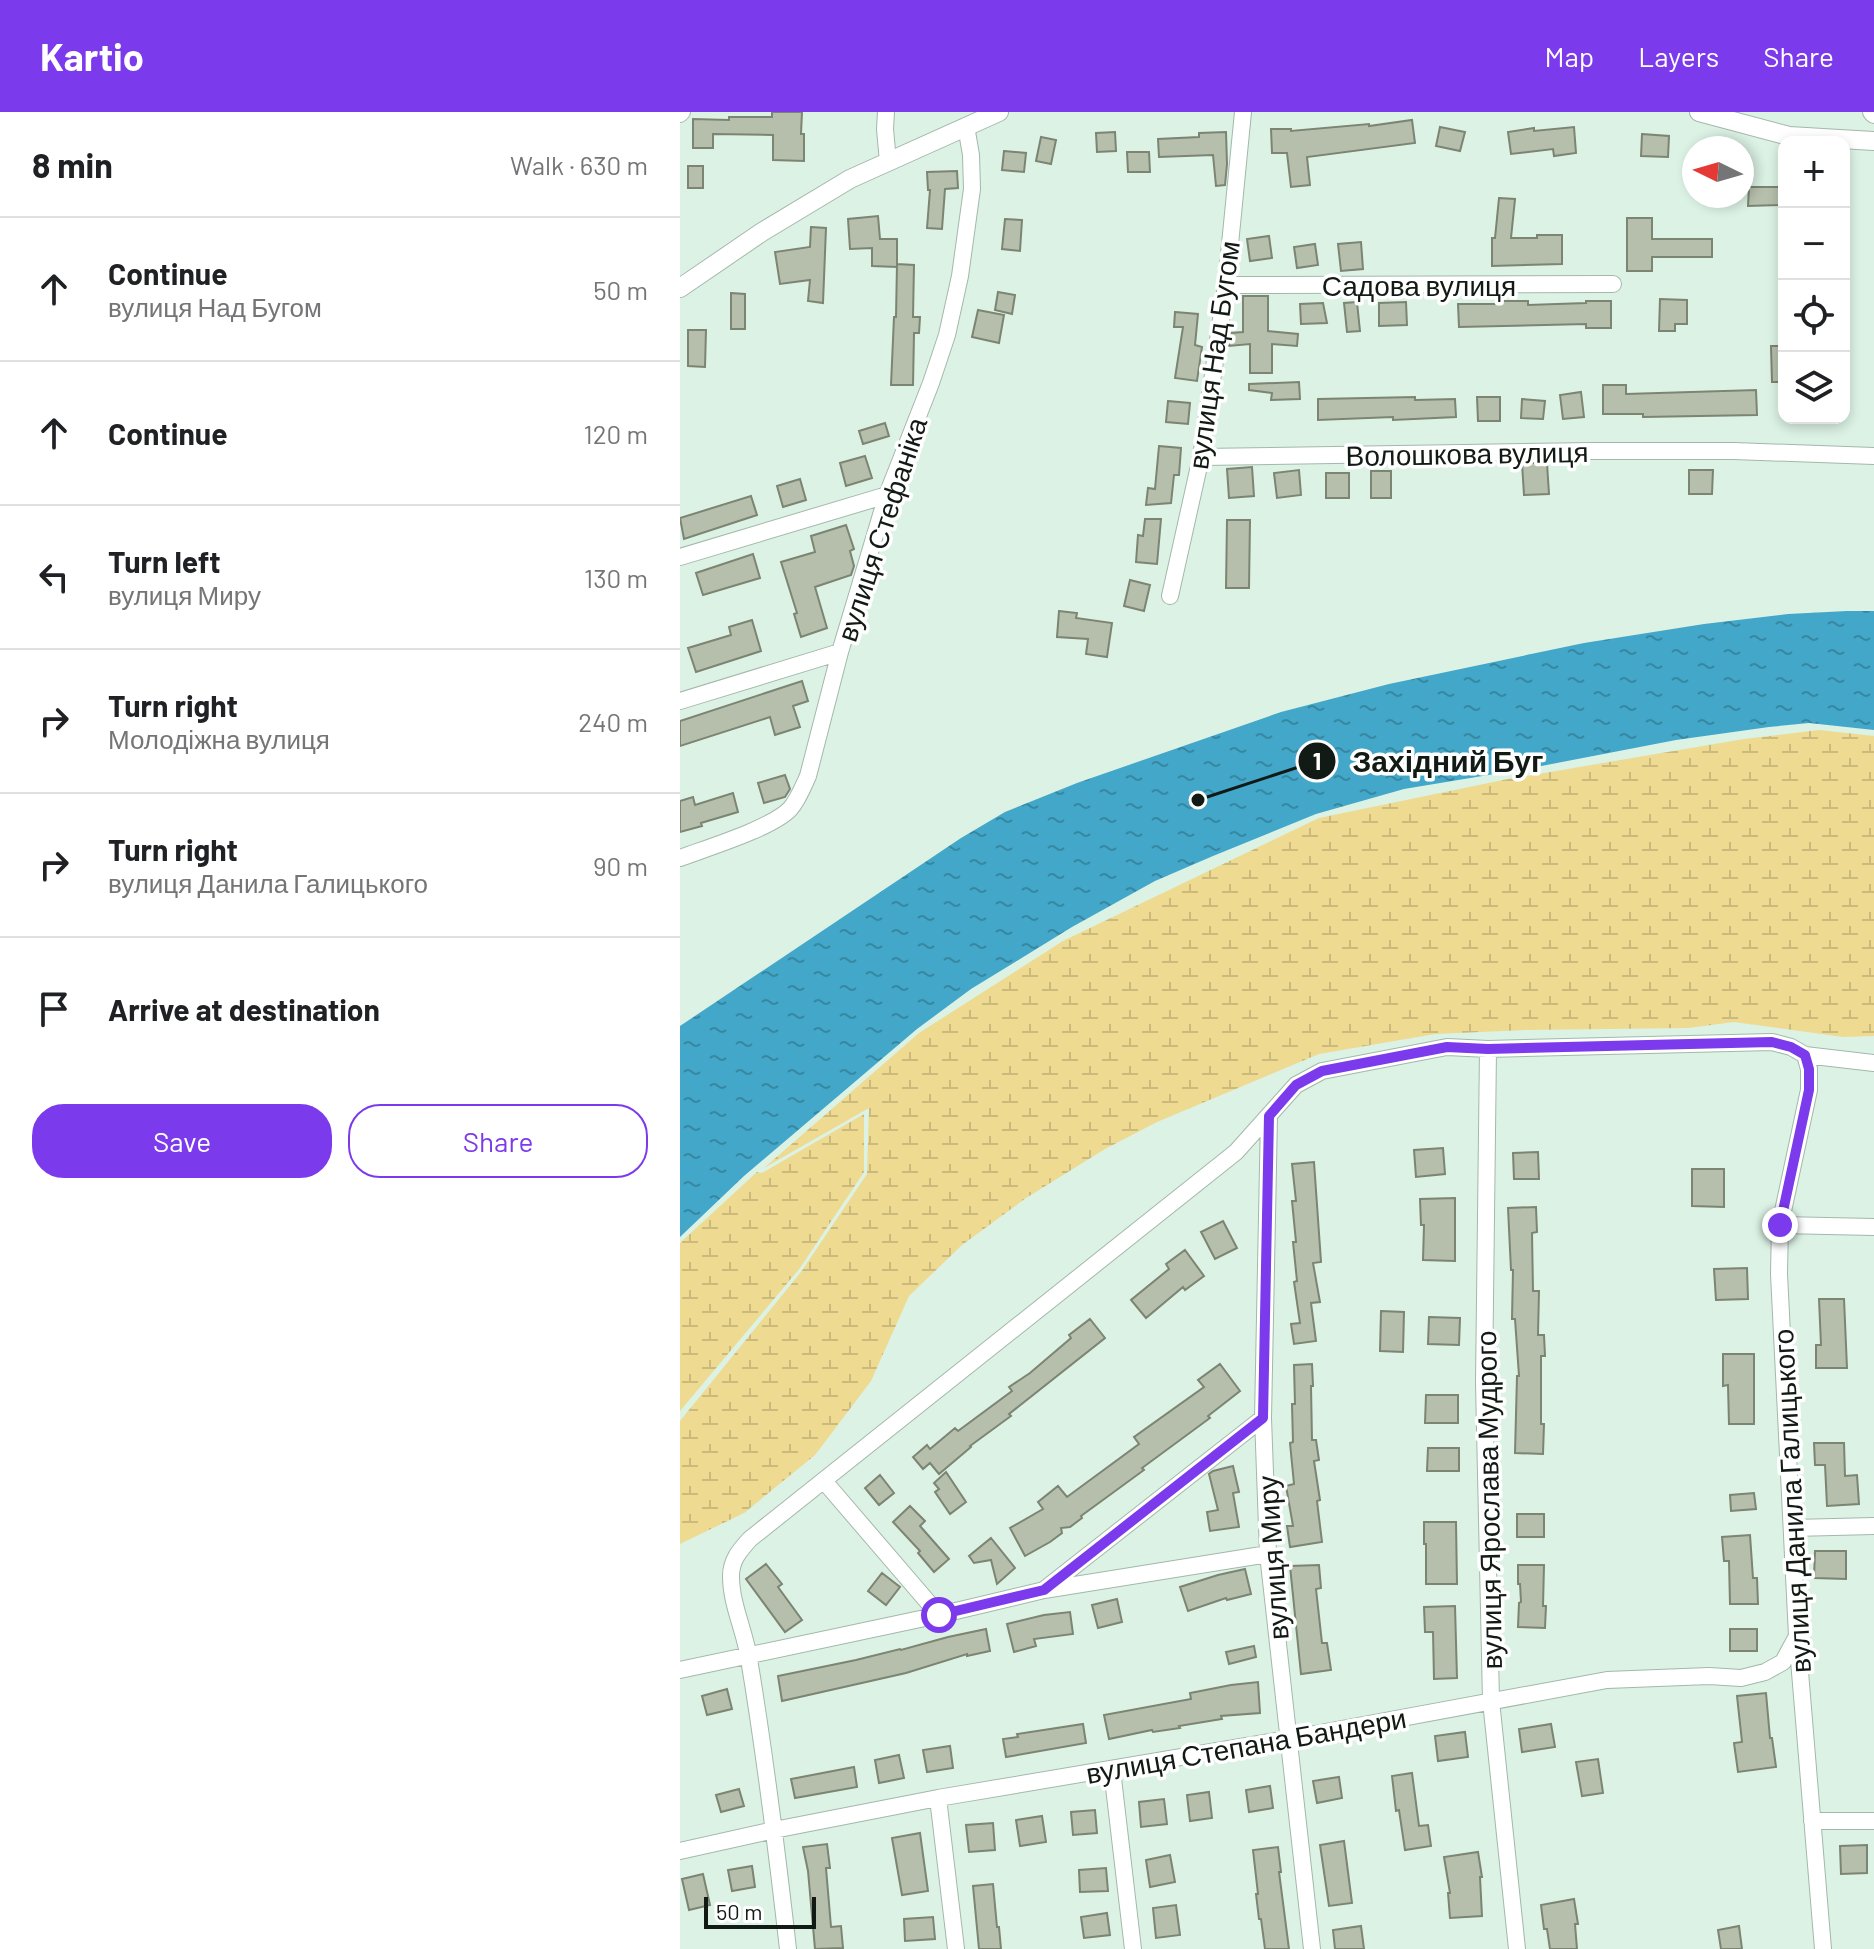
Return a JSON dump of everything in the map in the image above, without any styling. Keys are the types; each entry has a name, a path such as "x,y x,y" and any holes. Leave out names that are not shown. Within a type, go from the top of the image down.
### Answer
{"street":[{"path":"886,112 888,162"},
{"path":"680,288 762,232 850,179 999,112"},
{"name":"вулиця Над Бугом","path":"1170,596 1201,457 1226,285 1243,112"},
{"path":"1699,112 1789,136 1874,141"},
{"name":"вулиця Стефаніка","path":"680,858 764,826 790,809 808,776 840,652 887,495 947,335 960,276 972,189 966,126"},
{"name":"Садова вулиця","path":"1226,285 1613,284"},
{"name":"Волошкова вулиця","path":"1201,457 1591,451 1734,451 1874,456"},
{"path":"680,557 887,495"},
{"path":"680,701 840,652"},
{"path":"788,1949 749,1655 732,1596 731,1572 736,1554 750,1539 1236,1152 1296,1085 1322,1071 1447,1047 1488,1049 1772,1042 1805,1055 1874,1063"},
{"name":"вулиця Ярослава Мудрого","path":"1488,1049 1484,1383 1491,1701 1517,1949"},
{"name":"вулиця Данила Галицького","path":"1805,1055 1809,1090 1780,1225 1779,1274 1797,1636 1823,1949"},
{"name":"вулиця Миру","path":"1269,1116 1263,1418 1268,1554 1312,1949"},
{"path":"1780,1225 1874,1227"},
{"path":"1044,1590 1263,1418"},
{"path":"824,1481 939,1615"},
{"path":"1793,1528 1874,1526"},
{"path":"680,1670 1044,1590 1268,1554"},
{"name":"вулиця Степана Бандери","path":"680,1851 938,1798 1288,1739 1607,1680 1709,1676 1741,1678 1765,1672 1783,1662 1797,1636"},
{"path":"1112,1770 1133,1949"},
{"path":"938,1798 956,1949"},
{"path":"1812,1821 1874,1821"}],"green space":[{"path":"1819,730 1874,736 1874,1036 1843,1037 1734,1022 1688,1028 1435,1034 1319,1054 1157,1122 1105,1149 1026,1198 962,1245 909,1296 871,1381 815,1455 744,1513 680,1544 680,1421 801,1272 867,1174 869,1108 764,1168 919,1033 1063,941 1319,818 1503,780 1744,739"},
{"path":"864,1114 864,1172 800,1268 680,1411 680,1243 757,1172 762,1173"}],"water":[{"path":"1874,611 1874,730 1809,723 1769,727 1676,740 1404,789 1316,814 1213,856 1155,881 971,989 917,1029 744,1176 680,1237 680,1026 961,838 1005,812 1077,783 1281,712 1389,684 1584,643 1704,624"}],"building":[{"path":"772,112 802,112 804,161 773,160 773,135 713,134 713,148 693,148 693,119 772,117"},
{"path":"1412,120 1415,143 1307,157 1310,185 1291,187 1287,153 1272,153 1271,129 1291,131"},
{"path":"1440,127 1465,132 1460,151 1436,146"},
{"path":"1574,127 1576,153 1554,156 1553,149 1511,154 1508,132"},
{"path":"1115,132 1116,151 1097,152 1096,133"},
{"path":"1226,132 1225,185 1216,186 1213,155 1159,157 1158,139"},
{"path":"1642,134 1669,136 1668,157 1641,156"},
{"path":"1041,137 1056,140 1051,164 1036,161"},
{"path":"1004,151 1026,153 1024,172 1002,170"},
{"path":"1127,152 1149,152 1150,172 1128,172"},
{"path":"688,166 703,166 703,188 688,188"},
{"path":"957,171 958,188 945,189 942,229 927,228 930,190 927,172"},
{"path":"1754,187 1778,187 1778,205 1754,206"},
{"path":"1499,198 1515,199 1511,238 1562,235 1562,264 1492,266 1492,238 1495,238"},
{"path":"878,216 880,239 897,239 897,267 872,266 872,248 850,249 848,219"},
{"path":"1627,218 1652,218 1652,239 1712,239 1712,257 1652,257 1652,271 1627,271"},
{"path":"1005,219 1022,220 1020,251 1002,249"},
{"path":"811,227 826,228 823,303 808,301 810,280 780,284 775,252 810,247"},
{"path":"1269,236 1272,258 1250,261 1247,239"},
{"path":"1361,242 1363,269 1341,271 1338,244"},
{"path":"1315,244 1318,265 1297,268 1294,247"},
{"path":"897,264 914,265 913,317 920,317 919,333 914,333 913,385 891,385"},
{"path":"998,292 1015,295 1012,314 995,310"},
{"path":"731,293 745,294 745,329 731,329"},
{"path":"1243,296 1268,296 1268,331 1298,334 1297,346 1272,344 1272,373 1250,373 1250,344 1229,346 1230,333 1243,332"},
{"path":"1660,299 1687,300 1687,324 1675,324 1675,331 1659,331"},
{"path":"1502,301 1528,301 1528,305 1611,301 1611,328 1586,328 1586,324 1459,327 1458,304 1502,304"},
{"path":"1357,302 1360,331 1347,332 1344,303"},
{"path":"1406,302 1407,325 1379,326 1379,303"},
{"path":"1323,303 1327,323 1301,324 1300,304"},
{"path":"978,310 1004,315 999,343 972,337"},
{"path":"1175,312 1198,314 1195,345 1202,347 1197,381 1175,378 1183,327 1174,327"},
{"path":"688,330 706,330 705,367 688,366"},
{"path":"1771,346 1778,346 1778,382 1772,382"},
{"path":"1299,382 1300,399 1271,400 1272,393 1249,390 1249,384"},
{"path":"1603,385 1626,385 1626,394 1756,390 1757,415 1643,417 1643,414 1603,414"},
{"path":"1581,392 1584,417 1563,419 1560,395"},
{"path":"1415,397 1415,400 1455,399 1456,417 1318,420 1318,399"},
{"path":"1477,397 1500,397 1500,421 1478,421"},
{"path":"1522,399 1545,401 1543,419 1521,418"},
{"path":"1168,401 1190,403 1188,424 1166,422"},
{"path":"885,423 889,436 863,444 859,431"},
{"path":"1159,446 1181,448 1179,475 1174,475 1171,503 1146,505 1148,488 1155,489"},
{"path":"865,456 872,478 846,486 840,463"},
{"path":"1522,463 1547,463 1549,494 1524,495"},
{"path":"1252,467 1254,496 1229,498 1227,469"},
{"path":"1299,470 1301,495 1277,498 1274,473"},
{"path":"1689,470 1713,470 1712,494 1689,494"},
{"path":"1371,471 1391,471 1391,498 1371,498"},
{"path":"1326,473 1349,473 1349,498 1326,498"},
{"path":"800,479 806,500 783,507 777,486"},
{"path":"751,496 757,515 684,539 680,518"},
{"path":"1145,519 1161,519 1157,564 1136,562 1138,535 1143,536"},
{"path":"1227,520 1250,520 1249,588 1226,588"},
{"path":"846,525 854,549 850,551 854,566 851,575 815,587 827,628 801,637 781,562 815,552 811,536"},
{"path":"753,554 760,578 703,595 696,573"},
{"path":"1130,580 1150,585 1144,611 1124,606"},
{"path":"1059,611 1077,613 1076,618 1112,623 1107,657 1086,654 1088,639 1057,637"},
{"path":"752,620 761,651 696,672 688,648 731,635 729,627"},
{"path":"802,681 808,701 793,706 800,727 775,735 770,717 680,746 680,721"},
{"path":"785,775 790,789 785,797 764,803 758,783"},
{"path":"733,793 738,812 680,832 680,801 693,797 695,805"},
{"path":"1443,1148 1445,1174 1416,1177 1414,1150"},
{"path":"1538,1152 1539,1179 1514,1179 1513,1153"},
{"path":"1314,1162 1321,1262 1313,1263 1320,1302 1311,1303 1316,1341 1294,1344 1291,1324 1300,1323 1294,1282 1297,1281 1292,1201 1296,1201 1292,1164"},
{"path":"1692,1169 1724,1169 1724,1207 1692,1206"},
{"path":"1455,1198 1455,1261 1423,1260 1424,1225 1421,1225 1420,1199"},
{"path":"1536,1207 1537,1232 1532,1233 1533,1291 1539,1291 1538,1335 1544,1335 1545,1356 1541,1356 1543,1454 1515,1453 1519,1376 1515,1319 1512,1319 1513,1270 1508,1208"},
{"path":"1223,1221 1237,1248 1215,1259 1201,1232"},
{"path":"1185,1250 1204,1276 1185,1290 1183,1287 1146,1318 1131,1300 1169,1269 1166,1264"},
{"path":"1747,1268 1748,1299 1716,1300 1714,1269"},
{"path":"1819,1299 1844,1299 1847,1368 1816,1368 1816,1345 1821,1345"},
{"path":"1381,1311 1404,1312 1403,1352 1380,1351"},
{"path":"1429,1317 1460,1318 1459,1345 1428,1344"},
{"path":"1090,1319 1105,1338 939,1474 930,1463 923,1469 913,1457 927,1445 930,1449 955,1428 958,1431 1012,1391 1009,1387 1030,1373"},
{"path":"1723,1354 1754,1354 1754,1424 1729,1424 1728,1385 1723,1386"},
{"path":"1220,1364 1240,1391 1082,1518 1070,1527 1061,1528 1062,1533 1025,1556 1010,1528 1043,1509 1038,1502 1058,1486 1067,1497 1139,1444 1134,1437 1204,1387 1198,1380"},
{"path":"1312,1364 1312,1440 1316,1440 1319,1460 1314,1461 1322,1542 1290,1547 1287,1526 1293,1526 1286,1486 1294,1484 1290,1443 1293,1442 1292,1404 1295,1404 1294,1365"},
{"path":"1426,1395 1458,1395 1458,1423 1425,1423"},
{"path":"1814,1443 1844,1443 1845,1476 1857,1475 1859,1504 1827,1506 1825,1465 1815,1465"},
{"path":"1428,1448 1459,1448 1459,1471 1427,1471"},
{"path":"1233,1466 1239,1492 1233,1493 1239,1527 1210,1531 1207,1512 1218,1510 1209,1474"},
{"path":"946,1472 966,1502 950,1514 935,1492 939,1489 934,1483"},
{"path":"880,1475 894,1493 879,1505 865,1488"},
{"path":"1754,1493 1756,1509 1731,1511 1730,1495"},
{"path":"910,1506 925,1521 920,1526 949,1559 934,1572 918,1553 920,1551 893,1522"},
{"path":"1517,1514 1544,1514 1544,1537 1517,1537"},
{"path":"1424,1522 1456,1522 1457,1584 1426,1584"},
{"path":"1750,1535 1758,1604 1730,1604 1729,1561 1724,1561 1722,1537"},
{"path":"991,1538 1015,1568 997,1584 991,1560 974,1563 969,1556"},
{"path":"1815,1551 1846,1551 1846,1579 1814,1578"},
{"path":"766,1564 782,1584 778,1587 802,1620 785,1632 746,1579"},
{"path":"1319,1565 1321,1588 1316,1589 1322,1643 1327,1643 1331,1670 1301,1674 1290,1566"},
{"path":"1518,1565 1544,1565 1545,1628 1518,1627 1521,1602"},
{"path":"1245,1569 1251,1594 1226,1598 1188,1611 1180,1587"},
{"path":"882,1573 900,1587 886,1605 868,1591"},
{"path":"1117,1599 1122,1622 1098,1628 1092,1605"},
{"path":"1455,1606 1457,1678 1434,1679 1433,1632 1425,1632 1424,1607"},
{"path":"1070,1612 1073,1634 1034,1639 1036,1646 1014,1652 1007,1624"},
{"path":"986,1629 990,1651 967,1654 906,1673 782,1701 778,1676"},
{"path":"1730,1629 1757,1629 1757,1651 1730,1651"},
{"path":"1254,1646 1256,1657 1229,1664 1226,1652"},
{"path":"1258,1682 1260,1713 1221,1716 1222,1719 1180,1728 1109,1739 1104,1715 1191,1699 1190,1693"},
{"path":"727,1689 732,1709 707,1715 702,1696"},
{"path":"1766,1693 1776,1767 1738,1772 1734,1743 1742,1742 1737,1696"},
{"path":"1083,1724 1086,1743 1006,1757 1003,1739"},
{"path":"1551,1724 1555,1747 1522,1752 1519,1729"},
{"path":"1465,1732 1468,1757 1438,1761 1435,1736"},
{"path":"950,1746 953,1768 927,1772 923,1750"},
{"path":"899,1755 904,1778 879,1783 875,1760"},
{"path":"1598,1759 1603,1793 1582,1796 1576,1762"},
{"path":"854,1767 857,1787 795,1798 791,1779"},
{"path":"1412,1773 1419,1826 1428,1825 1431,1846 1405,1850 1392,1776"},
{"path":"1339,1777 1342,1798 1317,1803 1313,1781"},
{"path":"1270,1786 1273,1808 1249,1812 1246,1790"},
{"path":"739,1789 744,1806 721,1812 716,1795"},
{"path":"1209,1792 1212,1818 1190,1821 1187,1795"},
{"path":"1164,1799 1167,1824 1141,1827 1139,1802"},
{"path":"1095,1810 1097,1833 1073,1835 1071,1812"},
{"path":"1042,1816 1046,1842 1020,1846 1016,1820"},
{"path":"993,1823 995,1850 969,1852 966,1825"},
{"path":"920,1833 928,1891 902,1895 892,1838"},
{"path":"1344,1841 1352,1903 1329,1906 1320,1845"},
{"path":"827,1844 831,1927 841,1926 843,1948 815,1949 803,1847"},
{"path":"1867,1845 1867,1873 1841,1874 1840,1846"},
{"path":"1278,1847 1289,1949 1265,1949 1253,1850"},
{"path":"1478,1852 1482,1877 1482,1916 1450,1918 1450,1893 1444,1857"},
{"path":"1170,1855 1175,1882 1150,1887 1146,1860"},
{"path":"752,1866 755,1887 732,1891 728,1870"},
{"path":"1106,1868 1108,1891 1080,1892 1079,1870"},
{"path":"703,1874 710,1905 689,1910 682,1879"},
{"path":"993,1884 1001,1949 979,1949 973,1886"},
{"path":"1574,1899 1578,1924 1575,1924 1577,1949 1550,1949 1541,1905"},
{"path":"1176,1905 1180,1935 1156,1938 1153,1908"},
{"path":"1107,1913 1110,1935 1084,1938 1081,1917"},
{"path":"933,1917 935,1939 905,1941 904,1919"},
{"path":"1361,1926 1364,1949 1335,1949 1333,1930"},
{"path":"1739,1926 1742,1949 1721,1949 1718,1930"}],"place":[{"name":"Західний Буг","path":"1198,800"}],"route":[{"path":"939,1615 1044,1590 1263,1418 1269,1116 1296,1085 1322,1071 1447,1047 1488,1049 1772,1042 1791,1047 1805,1055 1809,1090 1780,1225"}]}
